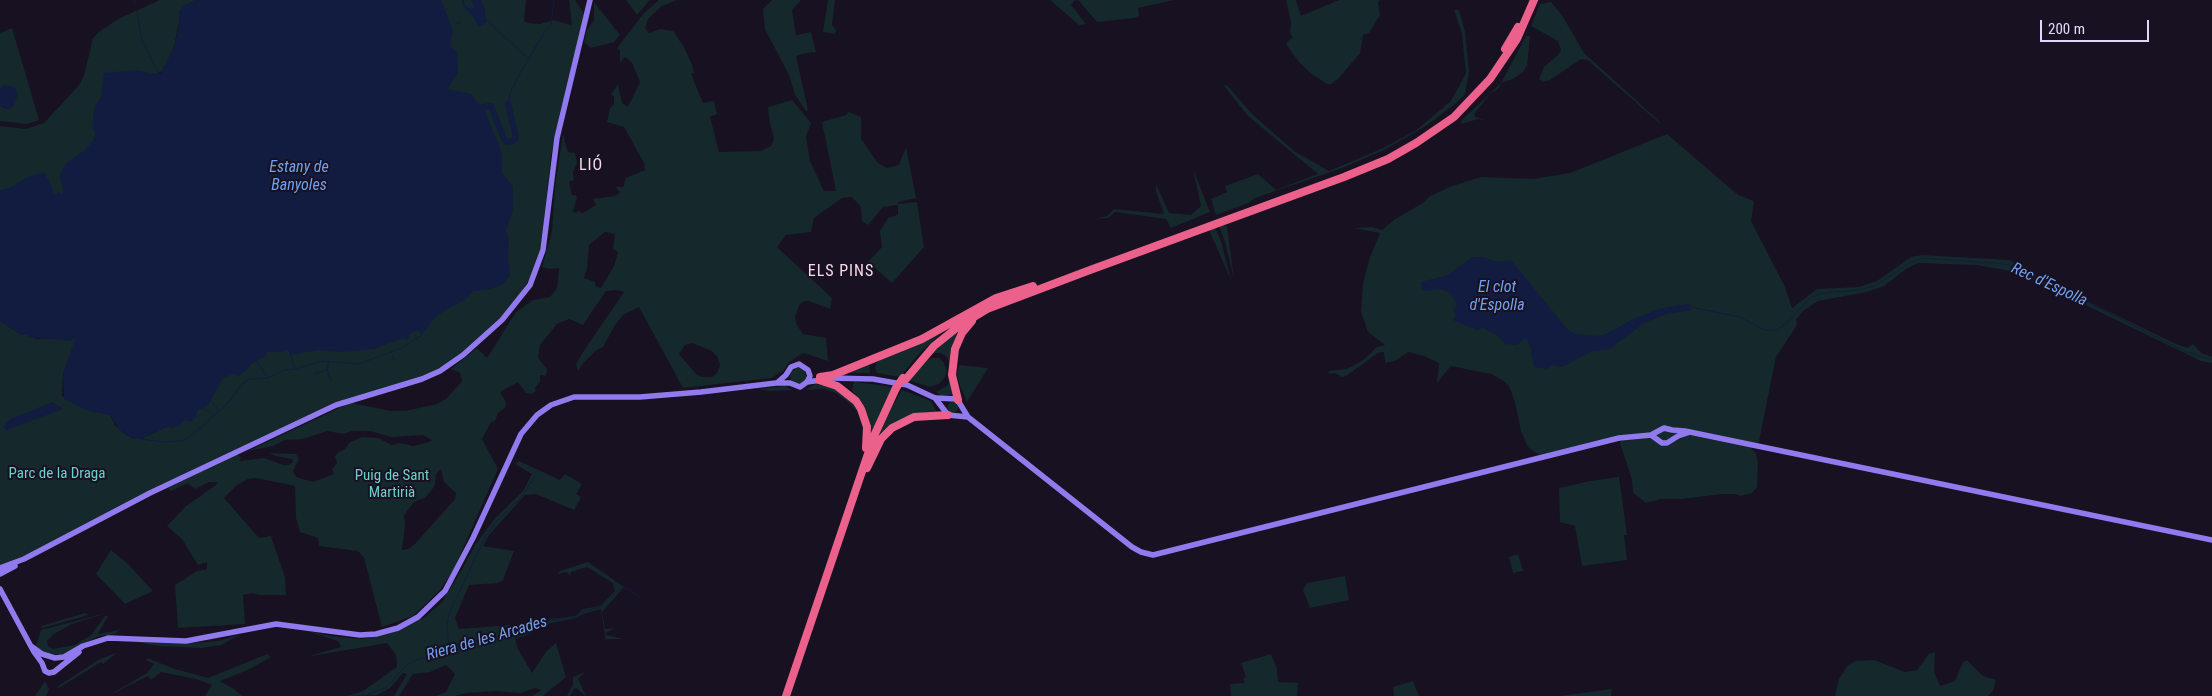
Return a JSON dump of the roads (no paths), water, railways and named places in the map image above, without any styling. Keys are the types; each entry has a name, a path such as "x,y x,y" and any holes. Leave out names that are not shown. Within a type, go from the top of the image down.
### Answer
{"highway":[{"path":"822,378 922,338 996,298 1318,183 1368,163 1410,142 1443,119 1486,77 1517,28 1530,0"},
{"path":"904,378 934,346 959,326 987,310 1090,270 1344,178 1402,152 1454,117 1490,79 1517,40 1534,0"},
{"path":"788,696 878,424 904,378 933,342 952,326 976,311 1034,286"},
{"path":"960,404 952,375 955,349 966,328 987,310"},
{"path":"822,378 843,390 861,409 867,428 866,465"},
{"path":"866,465 881,439 892,428 914,417 952,415"}],"main road":[{"path":"0,574 24,559 150,493 336,405 422,379 440,371 463,355 502,320 530,285 544,250 557,138 590,0"},
{"path":"776,383 792,366 798,364 805,366 809,372 822,378"},
{"path":"788,372 790,383"},
{"path":"808,382 809,372"},
{"path":"31,646 48,657 55,658 64,657 90,644 112,637 186,641 276,624 360,635 376,634 398,628 418,618 445,591 474,538 521,434 530,422 557,402 574,397 649,396 776,383 790,383 798,387 822,378 860,378 898,383 923,391 936,398 952,415 968,417"},
{"path":"936,398 954,398 968,417 1129,545 1141,552 1153,555 1619,438 1651,435 1665,428 2212,540"},
{"path":"943,407 948,398"},
{"path":"952,415 960,404"},
{"path":"1672,430 1673,439"},
{"path":"1658,440 1659,431"},
{"path":"1651,435 1665,444 1690,432"},
{"path":"0,568 24,559"},
{"path":"0,590 42,663 42,668 46,672 52,673 57,670 90,644"},
{"path":"42,663 48,657"},
{"path":"55,658 58,663 57,670"}],"water":[{"name":"Estany de Banyoles","path":"196,0 441,0 453,30 450,46 457,52 458,73 447,89 472,94 475,100 483,107 502,154 502,172 513,187 513,210 506,230 509,241 510,275 503,284 489,289 474,291 466,299 437,315 422,335 418,330 411,333 407,340 403,338 374,349 342,352 319,350 290,355 287,349 282,352 267,352 266,356 251,364 246,371 238,376 233,374 223,378 208,405 197,411 196,417 190,422 185,420 179,426 171,428 168,426 141,439 134,439 120,430 110,415 88,411 64,399 63,373 76,337 70,341 28,337 0,321 0,190 10,188 28,177 44,172 53,193 57,194 58,192 62,194 60,175 66,163 84,151 95,138 95,132 92,128 94,112 95,105 101,97 104,73 136,70 156,74 161,73 174,47 179,26 179,11"},
{"path":"462,0 464,0 468,8 472,9 474,6 471,0 481,0 485,9 486,23 478,27 474,18 463,6"},
{"path":"5,85 14,87 18,94 14,105 10,109 0,106 0,88"},
{"name":"El clot d'Espolla","path":"1472,257 1483,257 1497,262 1511,260 1568,330 1576,334 1598,336 1609,333 1631,320 1662,308 1689,304 1691,310 1666,314 1644,323 1610,349 1593,351 1562,367 1553,365 1547,369 1534,367 1530,345 1526,338 1517,345 1505,344 1497,335 1483,328 1477,330 1453,320 1456,315 1453,310 1457,305 1451,293 1441,289 1425,291 1422,289 1421,282 1448,275"},
{"path":"53,402 63,409 7,430 3,427 10,419"}],"waterway":[{"path":"134,0 135,5"},
{"path":"508,104 510,93 519,75 544,33 551,25 554,0"},
{"path":"137,11 141,38 158,73"},
{"path":"486,20 528,58"},
{"path":"456,24 461,22"},
{"path":"483,107 491,106 505,141 509,142 516,137 508,104"},
{"name":"Rec d'Espolla","path":"1691,307 1740,317 1764,330 1777,330 1787,323 1810,298 1822,293 1858,290 1875,286 1911,262 1922,258 1994,263 2014,266 2028,276 2085,301 2184,351 2212,360"},
{"path":"295,369 321,361 359,364 401,348 422,335"},
{"path":"391,351 394,360"},
{"path":"256,361 268,378 284,370 295,369 291,355"},
{"path":"315,374 327,370 329,361"},
{"path":"327,370 331,381"},
{"path":"141,439 163,442 181,441 190,437 228,403 243,383 250,379 268,378"},
{"path":"210,399 218,410"},
{"path":"204,408 213,415"},
{"path":"449,648 447,625 449,614 485,537 497,521 520,499 535,476"},
{"name":"Riera de les Arcades","path":"364,696 387,687 406,666 415,660 439,655 449,648 464,643 528,631 546,621 576,617 582,612 600,607 621,588 628,589 641,598"}],"district":[{"name":"LIÓ","path":"591,166"},
{"name":"ELS PINS","path":"841,272"}],"park label":[{"name":"Parc de la Draga","path":"57,474"},
{"name":"Puig de Sant Martirià","path":"392,484"}]}
